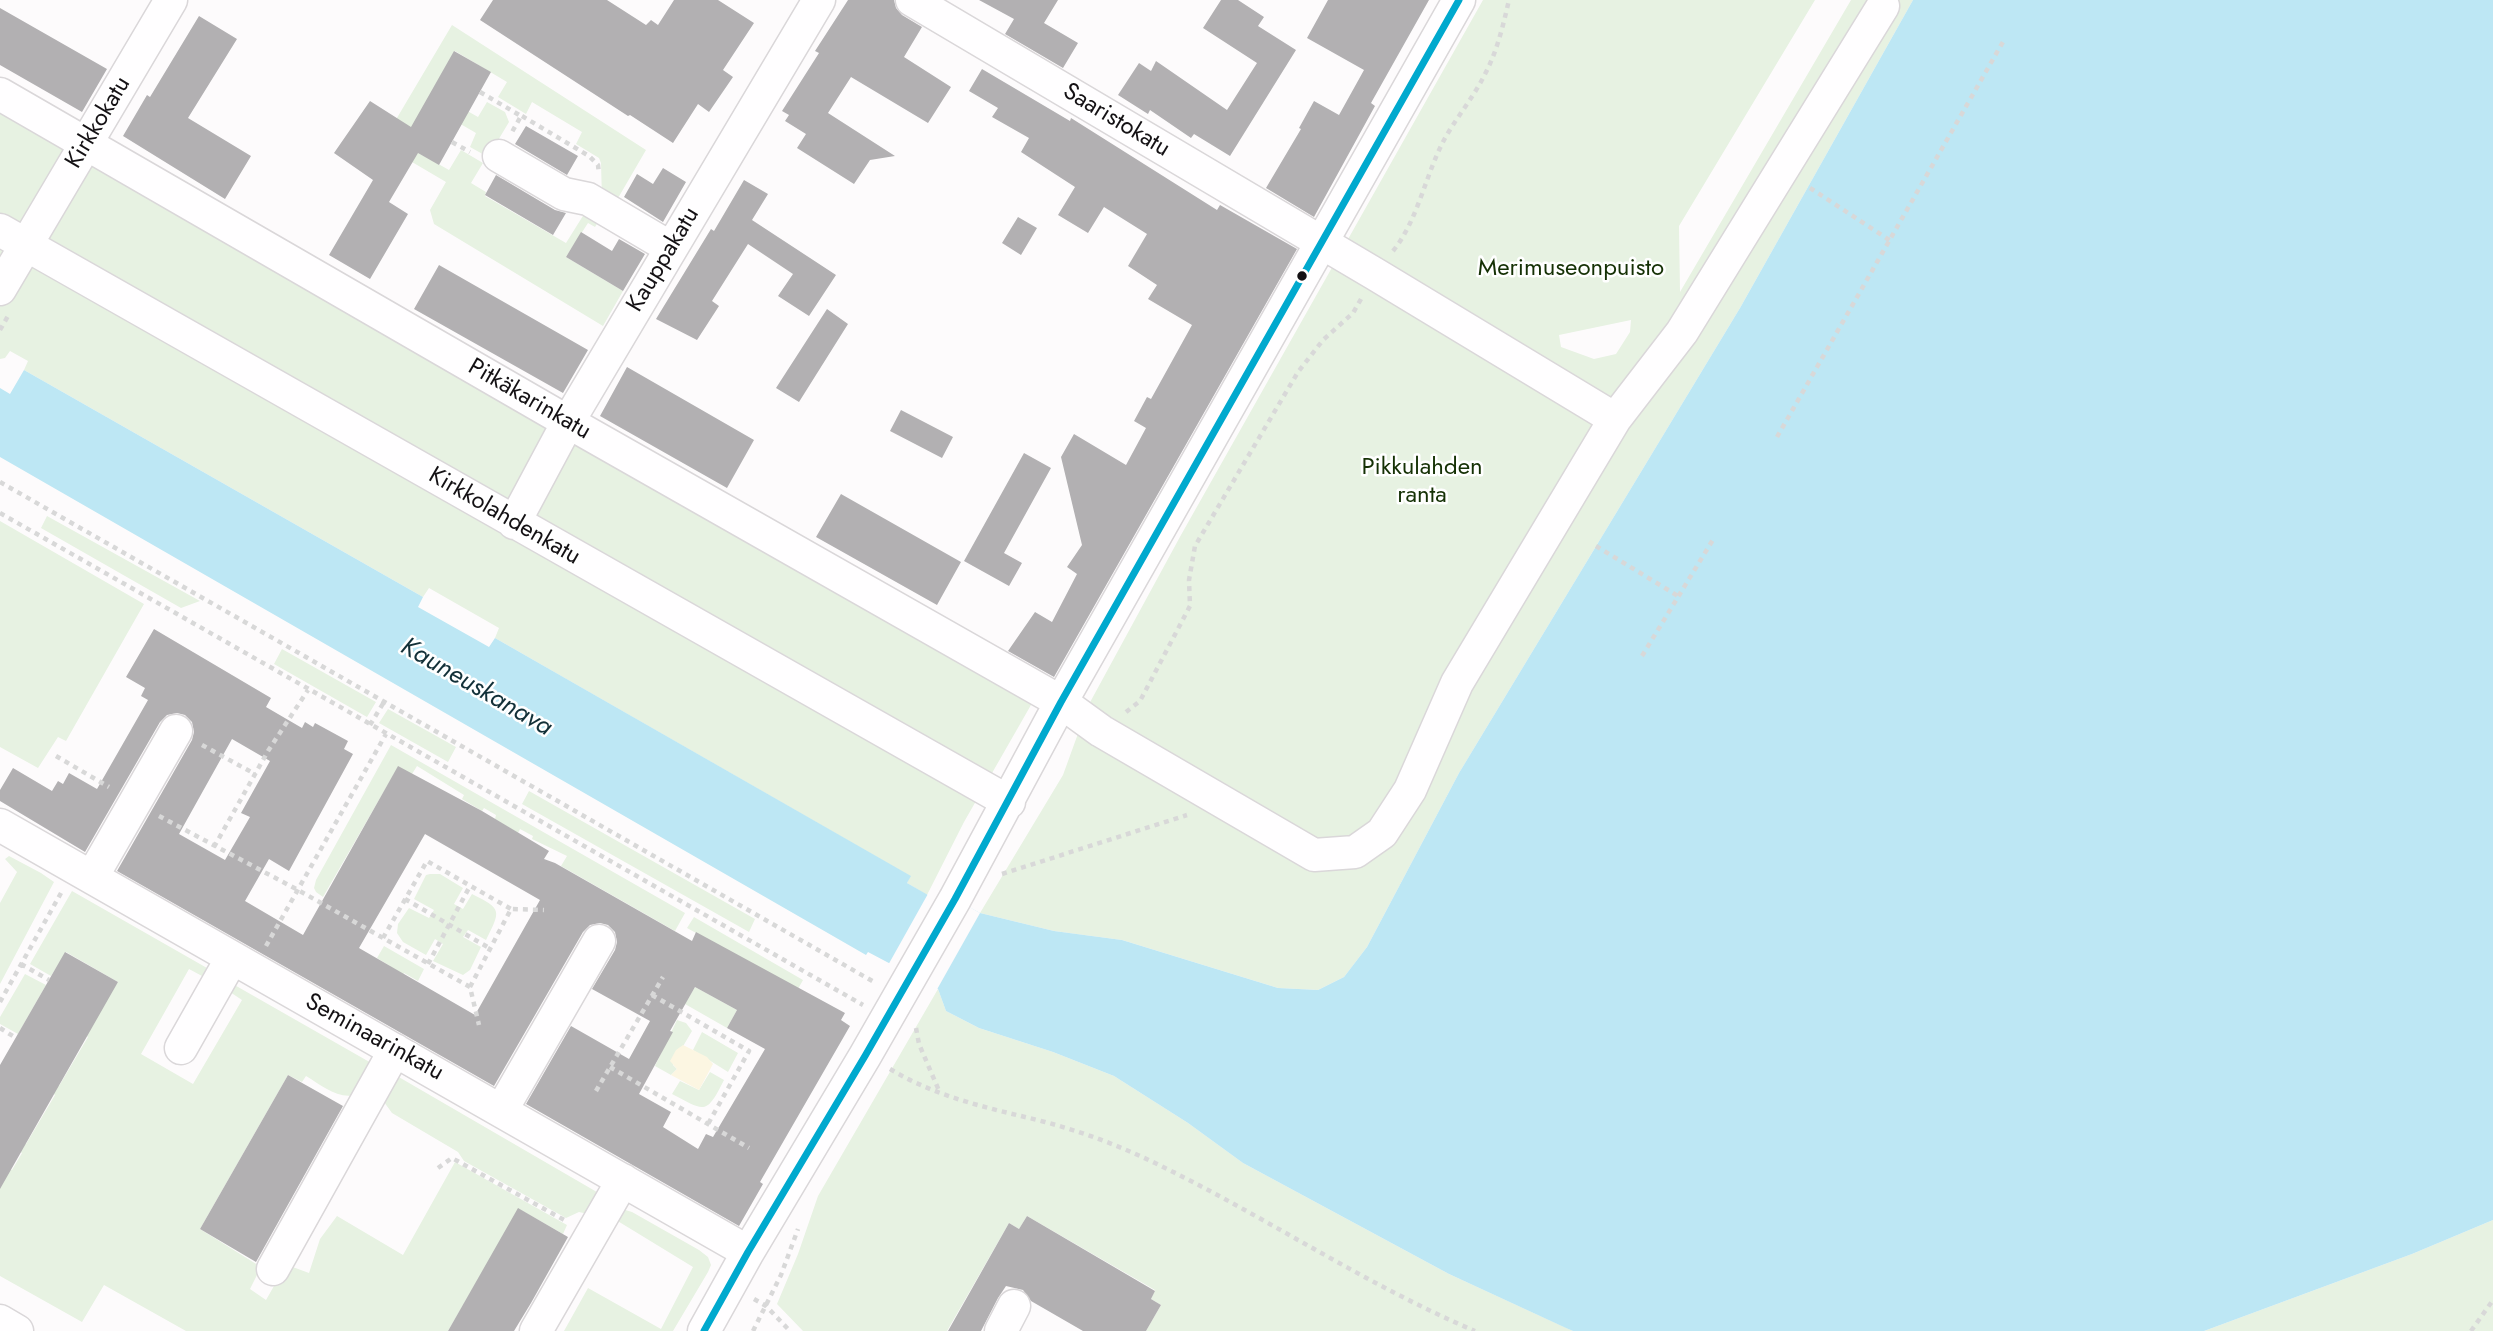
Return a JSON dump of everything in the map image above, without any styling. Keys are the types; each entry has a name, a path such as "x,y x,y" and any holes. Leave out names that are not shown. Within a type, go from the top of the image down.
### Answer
{"street":[{"name":"Kirkkokatu","path":"0,289 13,238 86,144 171,0"},
{"name":"Kauppakatu","path":"513,523 568,422 819,0"},
{"name":"Saaristokatu","path":"912,0 1376,274 1615,419"},
{"path":"704,1331 748,1252 907,1005 955,899 1061,702 1459,0"},
{"name":"Pitkäkarinkatu","path":"0,94 568,422 1061,702 1101,731 1314,855 1354,852 1382,833 1410,790 1457,683 1615,419 1682,332 1883,6"},
{"path":"499,156 564,194 588,200 671,248"},
{"name":"Kirkkolahdenkatu","path":"13,238 1009,802"},
{"path":"80,879 135,802 176,731"},
{"name":"Seminaarinkatu","path":"2,830 80,879 232,958 748,1252"},
{"path":"501,1111 599,941"},
{"path":"181,1048 232,958"},
{"path":"273,1269 395,1050"},
{"path":"536,1331 623,1180"},
{"path":"0,1321 17,1331"}],"path":[{"path":"1101,731 1140,701 1190,606 1189,580 1195,546 1298,372 1323,340 1353,313 1376,274 1405,237 1425,181 1444,139 1484,76 1499,42 1509,0"},
{"path":"1777,437 2004,40"},
{"path":"521,116 595,161 599,170 599,206"},
{"path":"1810,188 1891,241"},
{"path":"0,482 871,981"},
{"path":"0,513 868,1008"},
{"path":"1642,656 1714,538"},
{"path":"1597,546 1678,596"},
{"path":"214,847 255,774 308,690"},
{"path":"370,725 384,702"},
{"path":"176,731 255,774"},
{"path":"265,948 386,734"},
{"path":"56,756 214,847 298,890 470,987"},
{"path":"990,878 1224,803"},
{"path":"383,938 426,861 511,909 544,910"},
{"path":"0,1002 21,964 80,879"},
{"path":"428,964 470,886"},
{"path":"405,899 491,949"},
{"path":"479,1025 470,987 511,909"},
{"path":"21,964 49,980"},
{"path":"596,1091 663,977"},
{"path":"652,996 749,1051 708,1124"},
{"path":"907,1005 919,1044 940,1093"},
{"path":"0,1028 16,1038"},
{"path":"886,1066 917,1085 963,1102 1093,1136 1155,1163 1368,1279 1475,1331"},
{"path":"610,1067 749,1148"},
{"path":"438,1168 452,1158 591,1235"},
{"path":"2470,1331 2493,1300"},
{"path":"766,1306 790,1331"}],"green space":[{"name":"Pikkulahden ranta","path":"1483,0 1815,0 1679,226 1680,292 1851,0 1913,0 1740,308 1459,773 1367,947 1344,977 1318,990 1278,988 1122,940 1054,931 980,913 1063,775 1088,706 1181,535","holes":["1631,320 1630,332 1616,354 1594,359 1561,347 1559,335"]},
{"path":"452,25 646,150 614,205 602,199 601,163 599,158 576,144 582,132 532,102 526,114 498,97 507,82 455,51 432,91 478,117 487,102 505,112 509,122 488,157 470,147 476,133 426,104 403,144 449,170 461,150 483,163 471,183 486,192 485,196 566,243 586,211 600,219 595,227 588,223 566,257 623,291 603,326 434,224 430,210 446,182 412,162 391,128"},
{"path":"0,108 1035,698 964,822 927,895 907,883 910,876 495,638 499,628 429,588 423,597 24,370 28,361 10,351 5,358 0,359"},
{"path":"47,516 200,601 181,608 41,528"},
{"path":"0,521 144,604 66,741 58,737 38,768 0,747"},
{"path":"282,649 376,702 367,717 274,664"},
{"path":"388,709 456,747 448,762 379,723"},
{"path":"391,745 685,913 675,931 561,866 567,856 532,839 533,836 520,829 518,833 495,819 496,815 484,808 482,811 462,799 464,795 417,766 412,774 398,767 323,897 314,888 316,880"},
{"path":"529,791 755,919 749,932 522,804"},
{"path":"9,856 54,882 0,984 0,903 17,872 5,859"},
{"path":"440,874 463,888 454,904 463,909 472,894 489,903 496,911 486,940 468,930 463,937 481,947 470,970 463,975 433,961 443,944 435,939 426,955 403,942 397,933 398,924 409,908 429,918 434,910 414,899 426,875"},
{"path":"72,891 207,968 202,976 189,969 141,1054 193,1084 242,1000 227,990 231,983 373,1064 355,1095 348,1096 323,1087 306,1076 302,1082 288,1075 200,1229 261,1267 250,1289 266,1300 278,1279 290,1266 309,1273 320,1239 337,1216 403,1255 455,1162 567,1225 563,1234 519,1209 448,1331 186,1331 104,1285 82,1322 0,1276 0,1164 12,1170 22,1153 14,1148 19,1140 26,1144 55,1095 49,1091 53,1083 59,1086 88,1037 81,1032 118,982 66,952 51,976 30,964"},
{"path":"694,917 803,980 798,989 687,928"},
{"path":"384,946 424,969 418,981 404,973 400,981 390,966 377,958"},
{"path":"25,974 46,985 18,1034 0,1024 0,1017"},
{"path":"695,987 737,1010 727,1028 685,1004"},
{"path":"938,989 946,1011 979,1028 1053,1052 1114,1076 1188,1123 1243,1163 1449,1274 1573,1331 1146,1331 1161,1305 1151,1299 1155,1290 1027,1216 1019,1229 1009,1223 947,1331 803,1331 777,1304 818,1196"},
{"path":"677,1020 686,1023 692,1031 682,1048 678,1049 673,1065 677,1069 671,1075 655,1066"},
{"path":"702,1032 738,1053 728,1072 693,1050"},
{"path":"710,1072 724,1080 708,1105 698,1107 672,1094 680,1081 699,1090"},
{"path":"397,1076 602,1195 588,1214 579,1212 566,1218 464,1161 458,1152 392,1113 384,1102"},
{"path":"622,1209 699,1250 708,1257 711,1265 708,1272 673,1331 564,1331 588,1288 661,1329 693,1267 616,1220"},
{"path":"2493,1220 2493,1331 2204,1331 2412,1254"}],"sand":[{"path":"683,1045 707,1057 713,1064 699,1090 671,1075 677,1069 670,1061 676,1050"}],"water":[{"name":"Kauneuskanava","path":"1913,0 2493,0 2493,1220 2412,1254 2204,1331 1573,1331 1449,1274 1243,1163 1188,1123 1114,1076 1053,1052 979,1028 946,1011 938,989 868,952 866,955 0,457 0,388 10,394 24,370 423,597 418,607 489,647 495,638 911,876 907,883 956,911 962,903 980,913 1054,931 1122,940 1278,988 1318,990 1344,977 1367,947 1459,773 1740,308"}],"pier":[{"path":"929,892 955,907 959,901 980,913 935,993 887,967"}],"building":[{"path":"493,0 607,0 646,25 651,20 658,25 674,0 718,0 754,23 723,70 733,77 709,112 698,104 673,143 480,20"},
{"path":"848,0 894,0 902,15 922,27 904,57 951,87 928,123 851,77 828,113 895,156 870,160 854,184 797,148 806,134 785,121 789,115 782,111 819,53 815,51"},
{"path":"979,0 1058,0 1044,23 1078,43 1063,68 1005,34 1014,19"},
{"path":"1221,0 1238,0 1264,17 1258,26 1296,50 1230,156 1194,134 1191,138 1150,110 1148,114 1118,95 1139,63 1151,71 1156,61 1227,110 1257,63 1203,28"},
{"path":"1328,0 1429,0 1371,103 1375,106 1314,217 1266,188 1301,129 1299,128 1314,101 1339,115 1364,70 1307,38"},
{"path":"0,8 107,69 82,112 0,65"},
{"path":"199,16 237,39 188,118 251,156 225,199 123,136"},
{"path":"454,51 491,72 439,165 418,153 389,202 408,214 370,279 329,255 373,180 334,153 370,101 411,127"},
{"path":"982,69 1070,121 1071,118 1217,210 1220,205 1297,249 1054,677 1008,651 1035,612 1052,622 1077,574 1067,567 1082,545 1061,457 1074,434 1126,465 1146,428 1134,421 1147,397 1151,399 1192,325 1148,299 1157,285 1128,266 1147,234 1104,207 1088,233 1058,215 1075,187 1021,152 1029,138 992,117 998,108 969,91"},
{"path":"526,126 578,156 567,175 515,144"},
{"path":"663,168 686,182 663,222 624,197 637,174 653,184"},
{"path":"496,175 555,210 566,213 553,235 485,195"},
{"path":"744,180 768,194 752,220 836,275 809,316 778,296 793,274 748,244 712,301 719,306 697,340 656,319"},
{"path":"1018,217 1037,228 1021,255 1002,243"},
{"path":"581,232 612,251 619,239 645,254 623,291 566,257"},
{"path":"439,265 588,350 563,393 414,309"},
{"path":"827,309 848,324 799,402 776,388"},
{"path":"627,367 754,440 727,488 600,416"},
{"path":"901,410 953,437 942,458 890,431"},
{"path":"1024,453 1051,468 1004,553 1022,563 1009,586 964,561"},
{"path":"841,494 961,562 937,605 816,537"},
{"path":"154,629 271,698 266,707 302,728 305,722 313,727 315,723 348,741 344,749 353,754 289,871 269,859 245,901 303,935 398,766 549,851 544,859 692,941 696,932 845,1013 841,1020 850,1026 760,1182 763,1184 739,1226 526,1104 571,1026 629,1059 650,1021 592,989 617,942 615,932 608,925 590,925 583,932 494,1086 117,871 192,740 192,722 185,715 167,715 160,722 85,852 0,801 0,790 13,768 52,791 58,781 63,784 69,773 97,789 148,700 141,696 145,688 126,677","holes":["232,739 270,761 241,813 250,817 225,860 179,834","425,834 540,900 475,1015 359,948","695,987 737,1010 727,1028 765,1049 713,1137 706,1134 698,1149 663,1127 671,1112 639,1094 673,1032 670,1031"]},
{"path":"65,952 118,982 0,1189 0,1065"},
{"path":"288,1075 343,1106 256,1262 200,1229"},
{"path":"518,1208 568,1237 531,1303 514,1331 448,1331"},
{"path":"1027,1216 1155,1291 1151,1299 1161,1305 1146,1331 1083,1331 1031,1301 1023,1290 1006,1286 981,1331 948,1331 1009,1223 1019,1229"}],"transit line":[{"path":"704,1331 955,899 1061,702 1459,0"}],"park label":[{"name":"Merimuseonpuisto","path":"1571,269"}]}
